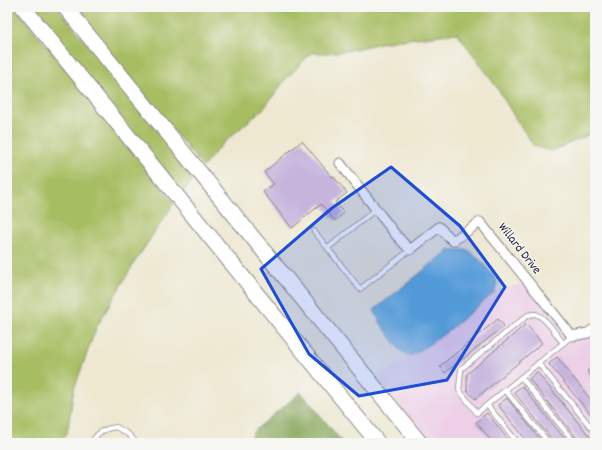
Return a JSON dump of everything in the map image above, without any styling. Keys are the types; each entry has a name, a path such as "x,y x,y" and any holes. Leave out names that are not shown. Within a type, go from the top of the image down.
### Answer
{"main road":[{"path":"23,7 378,443"},
{"path":"65,7 420,443"}],"street":[{"path":"340,163 396,235 410,250"},
{"name":"Willard Drive","path":"410,250 439,228 453,241 480,222 572,336"},
{"path":"572,336 588,333 595,328"}],"lane":[{"path":"328,248 376,209"},
{"path":"314,231 360,289 410,250"},
{"path":"563,343 546,320 535,314 528,315 461,369 459,390 477,413 572,336"},
{"path":"538,363 595,432"},
{"path":"521,377 575,443"},
{"path":"505,390 548,443"},
{"path":"487,405 518,443"},
{"path":"91,443 96,436 106,428 116,427 128,434 137,443"}],"highlighted area":[{"path":"391,167 460,226 505,287 447,380 359,396 309,354 261,269 332,208"}],"shaded area":[{"path":"529,281 576,338 595,323 595,443 428,443 376,379 409,356 416,353 495,292"}],"green space":[{"path":"7,7 15,7 174,203 134,263 96,328 74,389 67,433 61,443 7,443"},
{"path":"31,7 57,7 195,177 182,193"},
{"path":"73,7 595,7 595,129 586,136 552,151 534,146 498,89 457,33 380,43 347,51 311,53 285,80 265,107 221,145 203,167"},
{"path":"301,392 343,443 247,443 254,431"}],"water":[{"path":"449,250 468,250 483,263 497,281 495,292 444,334 409,356 400,350 380,322 374,310"}],"building":[{"path":"302,141 347,193 335,202 344,213 335,221 321,204 292,228 263,192 274,184 264,172"},
{"path":"498,319 504,326 445,373 440,366"},
{"path":"526,324 542,343 475,399 467,390 467,374"},
{"path":"557,357 595,405 595,420 549,364"},
{"path":"595,365 595,381 587,371"},
{"path":"537,372 595,443 581,443 529,379"},
{"path":"522,386 568,443 555,443 514,392"},
{"path":"507,398 543,443 529,443 498,405"},
{"path":"487,413 511,443 493,443 476,422"}]}
